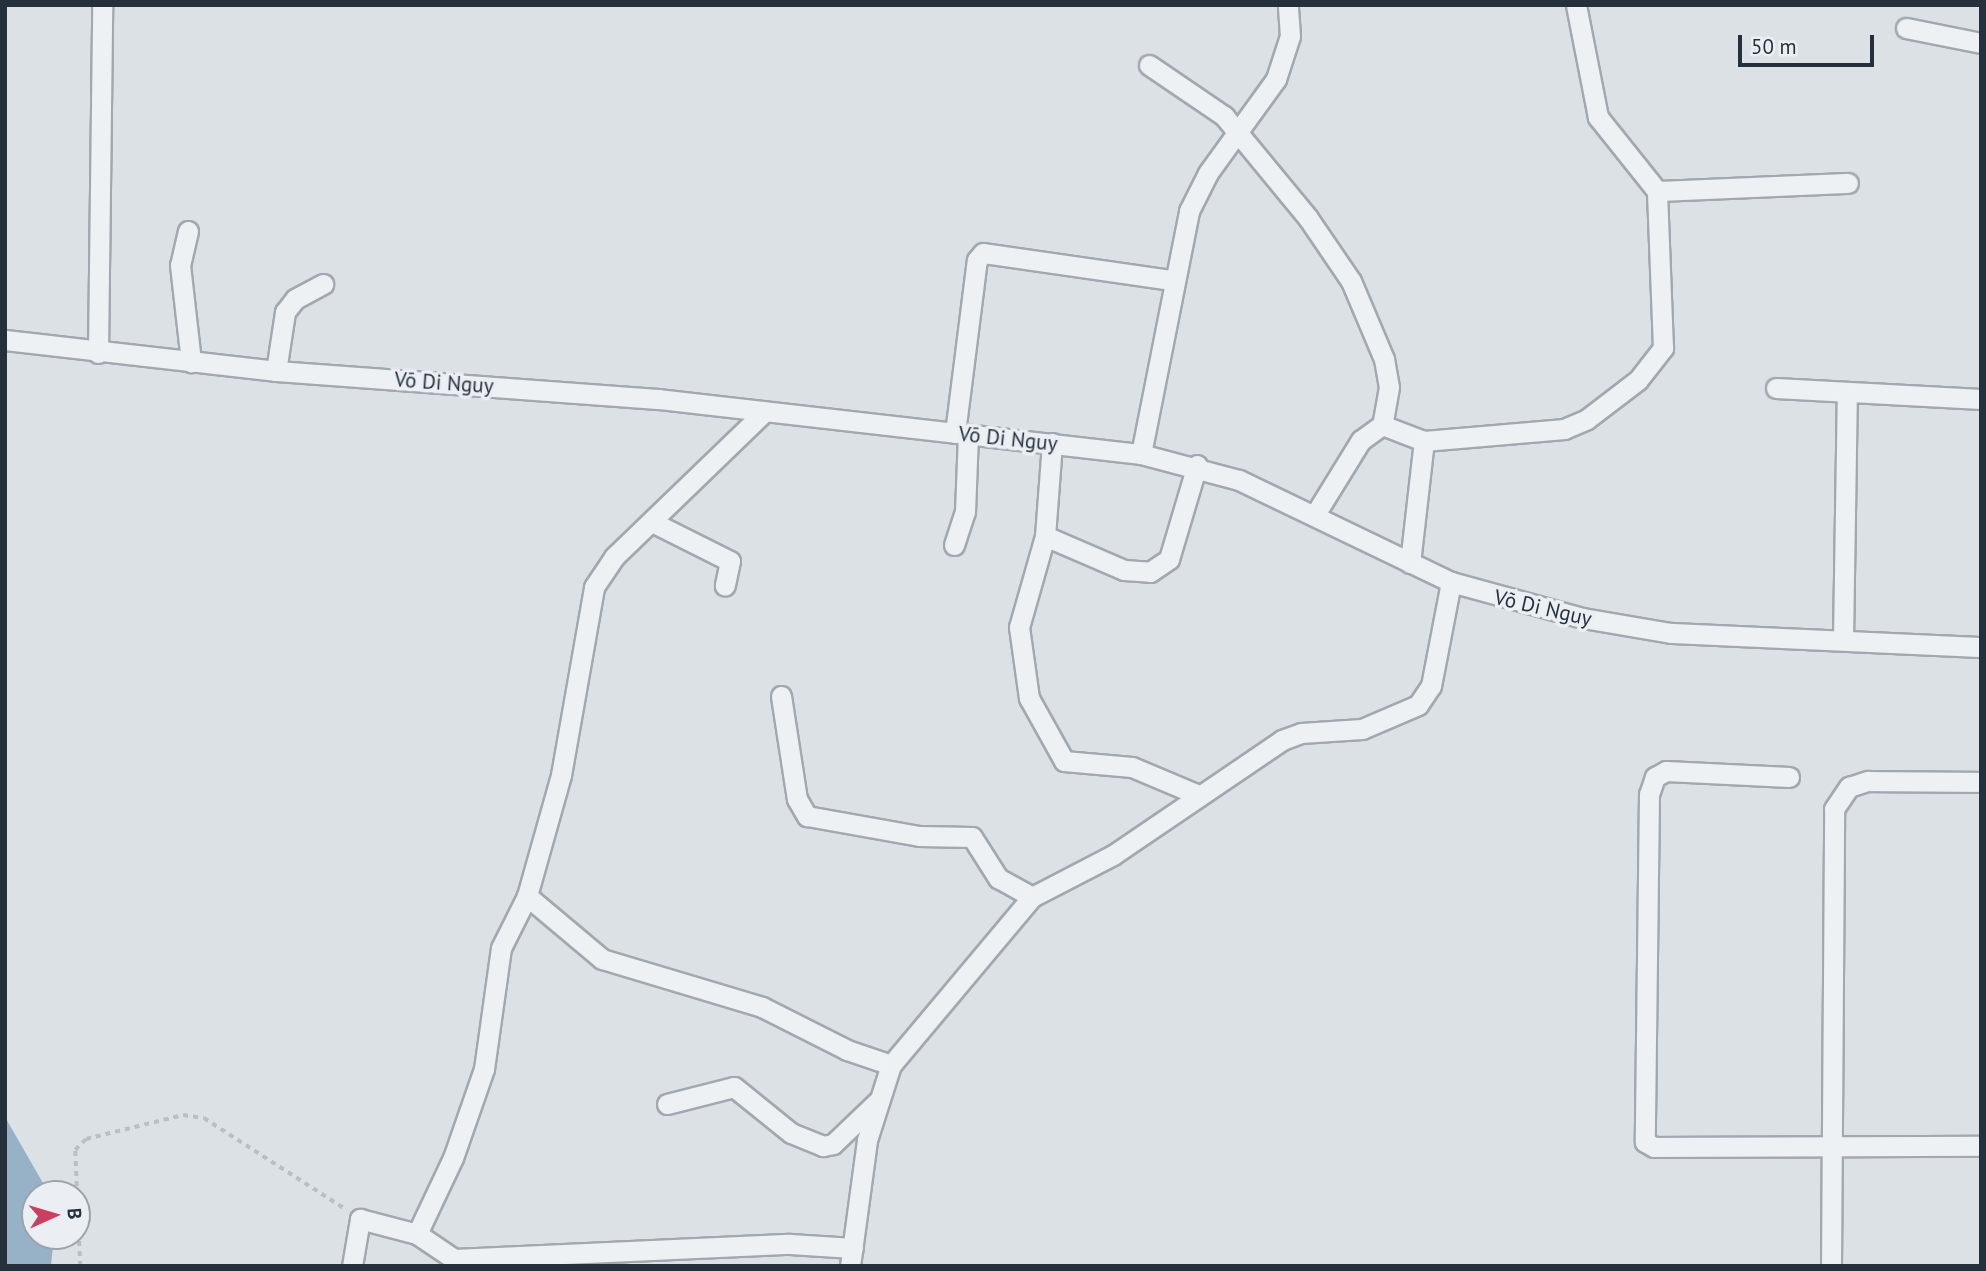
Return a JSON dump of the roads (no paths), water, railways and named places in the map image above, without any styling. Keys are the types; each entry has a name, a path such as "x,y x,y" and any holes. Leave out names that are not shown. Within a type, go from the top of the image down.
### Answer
{"street":[{"path":"98,353 102,5"},
{"path":"1141,454 1171,280 1195,197 1284,61 1288,5"},
{"path":"1382,425 1424,441 1564,429 1587,419 1638,380 1657,359 1666,332 1657,191 1598,117 1576,5"},
{"path":"1906,28 1981,43"},
{"path":"1149,65 1239,131 1351,281 1384,359 1389,387 1382,425 1361,440 1314,516"},
{"path":"1657,191 1847,183"},
{"path":"188,231 180,265 191,362"},
{"path":"954,545 965,512 962,434 977,260 983,253 1171,280"},
{"path":"276,371 285,312 295,299 323,284"},
{"name":"Võ Di Nguy","path":"5,340 98,353 276,371 658,399 1141,454 1197,465 1314,516 1451,582 1583,618 1671,633 1981,647"},
{"path":"1776,388 1847,394 1981,399"},
{"path":"1843,640 1847,394"},
{"path":"417,1234 475,1099 492,1033 501,948 527,897 564,762 594,587 606,567 764,412"},
{"path":"1410,563 1424,441"},
{"path":"1052,443 1045,536 1022,609 1020,642 1026,691 1059,757 1132,767 1196,794"},
{"path":"1045,536 1124,570 1150,572 1169,559 1197,465"},
{"path":"652,522 730,561 725,585"},
{"path":"352,1266 360,1219 417,1234 454,1259 491,1263 710,1257 851,1257 867,1140 891,1065 1032,897 1113,855 1196,794 1291,736 1362,729 1418,705 1431,685 1451,582"},
{"path":"781,696 797,799 807,816 919,836 972,837 998,878 1032,897"},
{"path":"1789,777 1667,771 1655,777 1649,794 1641,1133 1654,1147 1832,1144 1981,1146"},
{"path":"1831,1266 1834,809 1849,787 1868,781 1981,782"},
{"path":"527,897 602,959 762,1007 847,1050 891,1065"},
{"path":"667,1104 734,1087 791,1133 823,1146 833,1144 879,1100"}],"water":[{"path":"5,1117 41,1180 21,1180 21,1250 53,1250 51,1266 5,1266"}]}
